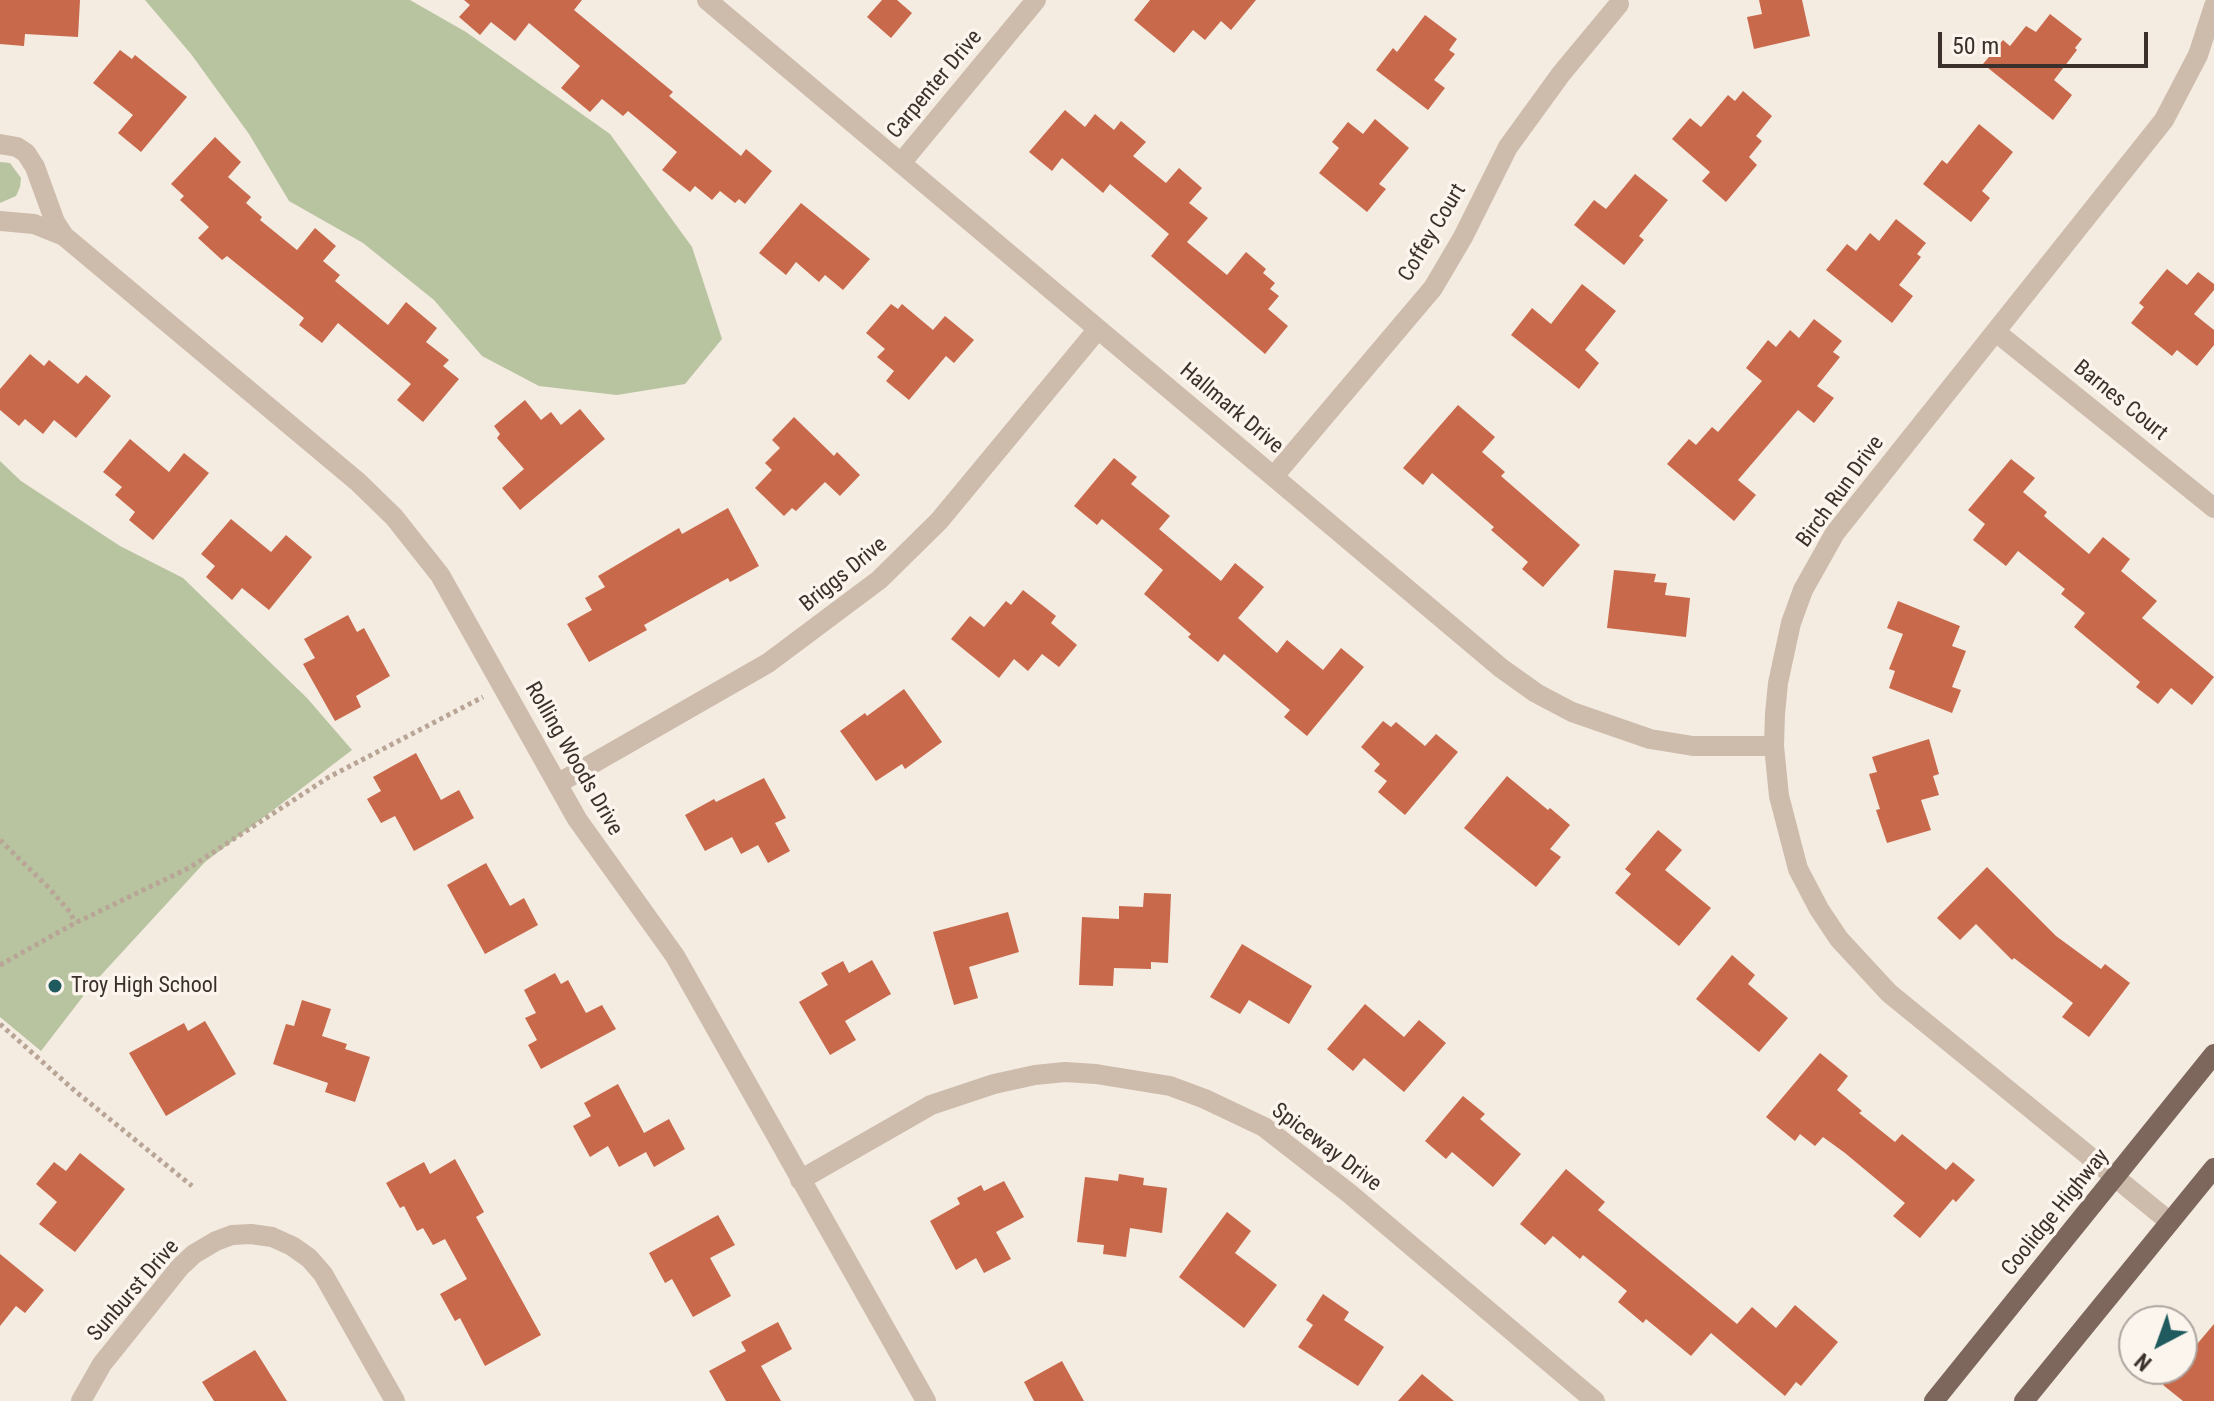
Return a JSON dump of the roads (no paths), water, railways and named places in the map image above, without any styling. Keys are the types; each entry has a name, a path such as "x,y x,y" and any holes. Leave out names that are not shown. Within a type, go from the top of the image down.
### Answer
{"main road":[{"name":"Coolidge Highway","path":"1934,1401 2214,1054"},
{"path":"2024,1401 2214,1168"}],"street":[{"name":"Hallmark Drive","path":"707,0 1501,668 1536,693 1572,712 1650,739 1693,746 1774,746"},
{"name":"Carpenter Drive","path":"901,163 1036,0"},
{"name":"Coffey Court","path":"1274,476 1433,288 1463,237 1508,147 1561,74 1619,4"},
{"name":"Birch Run Drive","path":"2170,1222 1889,993 1839,939 1798,869 1779,796 1774,746 1783,655 1803,590 1819,561 1851,510 2164,120 2198,55 2214,6"},
{"name":"Rolling Woods Drive","path":"0,144 17,147 26,153 64,236 358,482 394,517 440,575 590,840 675,956 926,1401"},
{"name":"Rolling Woods Drive","path":"0,221 34,224 64,236"},
{"name":"Briggs Drive","path":"557,784 768,663 879,580 939,521 1098,329"},
{"name":"Barnes Court","path":"1996,332 2214,508"},
{"name":"Spiceway Drive","path":"800,1180 931,1105 994,1084 1065,1072 1138,1079 1170,1086 1264,1127 1350,1194 1595,1401"},
{"name":"Sunburst Drive","path":"81,1401 102,1364 180,1267 216,1241 232,1235 251,1234 272,1237 292,1246 309,1258 323,1274 395,1401"}],"place":[{"name":"Troy High School","path":"55,986"}]}
